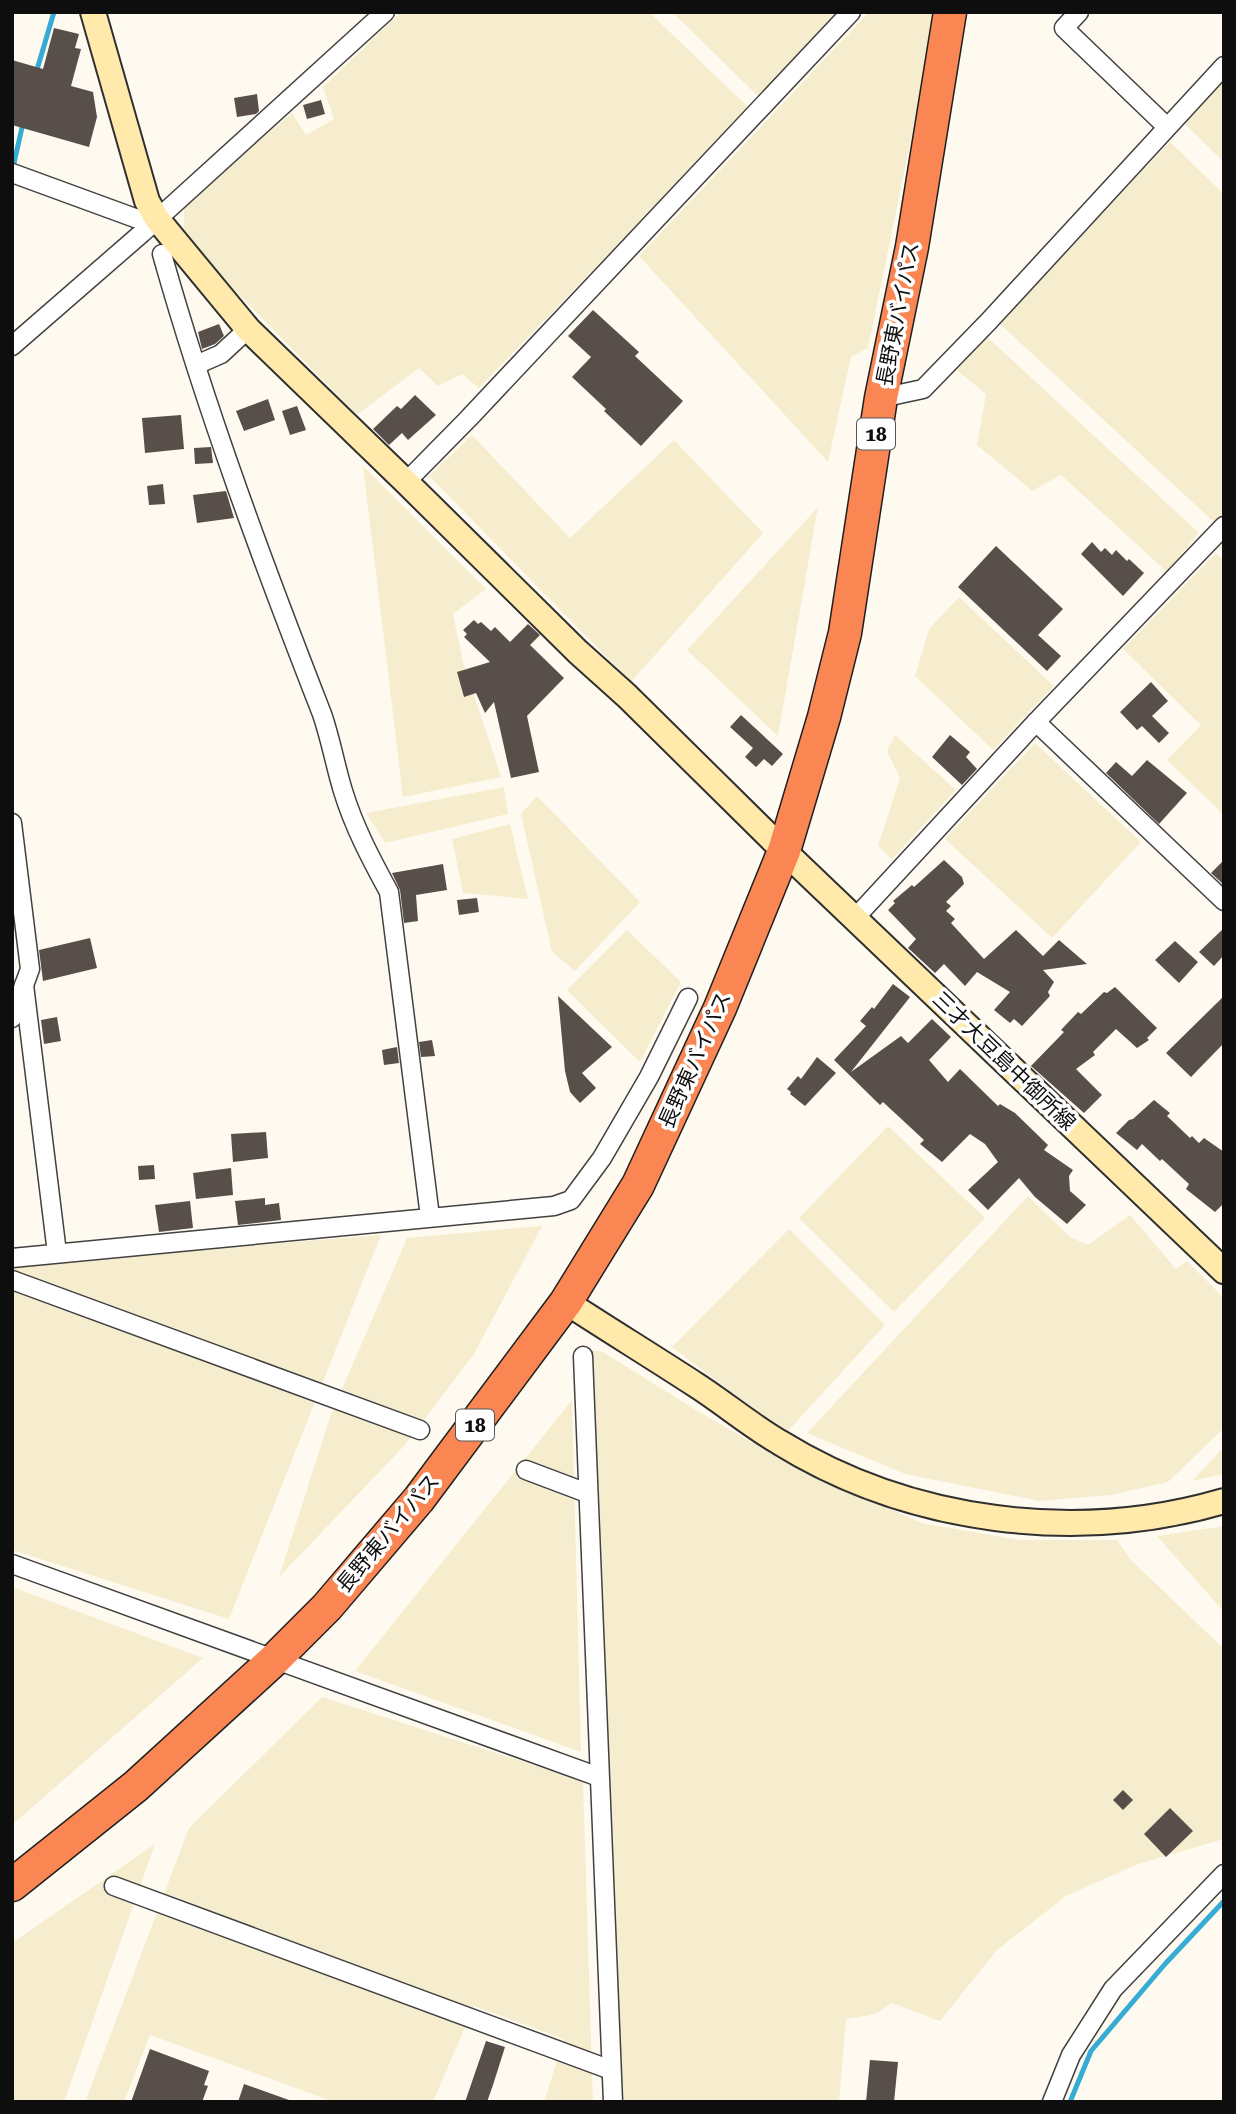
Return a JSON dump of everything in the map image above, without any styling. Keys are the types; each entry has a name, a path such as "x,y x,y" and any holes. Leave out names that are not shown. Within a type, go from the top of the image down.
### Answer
{"highway":[{"name":"長野東バイパス","path":"12,1885 136,1786 274,1660 327,1606 419,1499 566,1302 638,1185 720,1008 785,851 824,718 845,633 881,398 912,247 950,12"}],"street":[{"name":"三才大豆島中御所線","path":"93,12 147,201 146,218 248,329 578,652 627,696 1224,1271"},
{"path":"12,346 146,218 385,12"},
{"path":"406,482 852,12"},
{"path":"1079,12 1064,28 1166,126"},
{"path":"881,398 923,389 1224,66"},
{"path":"12,173 146,218"},
{"path":"162,254 196,365 273,589 331,739 343,791 364,846 389,892 430,1217"},
{"path":"196,365 220,354 248,329"},
{"path":"855,918 1036,722 1224,526"},
{"path":"1036,722 1224,901"},
{"path":"12,823 30,969 12,1018"},
{"path":"24,985 57,1253"},
{"path":"12,1258 554,1206 571,1200 602,1158 649,1077 688,998"},
{"path":"12,1280 420,1430"},
{"path":"566,1302 696,1385 780,1443 849,1478 923,1505 1006,1520 1092,1524 1181,1514 1224,1501"},
{"path":"583,1356 612,2102"},
{"path":"526,1470 587,1493"},
{"path":"12,1564 599,1777"},
{"path":"1052,2102 1071,2055 1113,1989 1224,1874"},
{"path":"114,1886 611,2070"}],"shaded area":[{"path":"401,12 649,12 749,108 479,388 462,374 438,386 419,368 357,415 184,235 184,205 292,113 306,135 334,119 323,87"},
{"path":"672,12 845,12 761,99"},
{"path":"869,12 937,12 868,348 851,357 828,462 639,256"},
{"path":"1224,81 1224,162 1184,123"},
{"path":"1170,142 1224,194 1224,516 1216,524 998,322"},
{"path":"983,333 1199,533 1167,572 1061,475 1032,491 977,445 986,394 952,366"},
{"path":"472,435 570,538 674,440 763,533 631,682 429,476"},
{"path":"363,466 486,589 453,614 463,662 501,777 403,797"},
{"path":"818,507 778,736 687,650"},
{"path":"1216,553 1224,560 1224,815 1167,760 1201,725 1123,649"},
{"path":"959,597 1054,686 993,750 915,676 929,629"},
{"path":"895,735 956,790 892,859 878,846 900,778 887,751"},
{"path":"1035,743 1141,842 1052,938 945,839"},
{"path":"504,787 508,814 385,843 366,813"},
{"path":"537,796 640,902 575,971 552,952 521,814"},
{"path":"510,824 528,899 463,893 452,839"},
{"path":"627,930 681,982 640,1062 567,990"},
{"path":"888,1126 985,1218 894,1312 799,1218"},
{"path":"1028,1196 1070,1237 1088,1245 1130,1215 1176,1269 1187,1261 1224,1298 1224,1428 1168,1482 1111,1495 1039,1501 905,1474 807,1433"},
{"path":"542,1226 474,1354 404,1446 279,1577 330,1417 407,1238"},
{"path":"789,1229 885,1325 786,1433 672,1347"},
{"path":"381,1235 229,1619 12,1550 12,1265"},
{"path":"592,1350 603,1352 793,1466 922,1523 1020,1540 1117,1540 1130,1559 1224,1649 1224,1839 1138,1864 1066,1896 997,1950 940,2021 892,2003 876,2014 846,2019 839,2102 622,2102"},
{"path":"572,1400 581,1752 355,1671"},
{"path":"1224,1447 1224,1474 1192,1481"},
{"path":"1224,1526 1224,1612 1157,1536"},
{"path":"12,1587 203,1658 12,1825"},
{"path":"322,1697 583,1781 593,2102 544,2102 564,2039 474,2006 433,2102 334,2102 150,2035 124,2102 85,2102 189,1828"},
{"path":"155,1844 64,2102 12,2102 12,1943"}],"building":[{"path":"54,28 79,34 75,48 81,49 71,86 93,92 97,117 89,147 12,125 12,60 43,69"},
{"path":"257,94 259,111 256,114 237,117 234,98"},
{"path":"321,100 325,114 307,119 303,105"},
{"path":"593,310 639,352 635,356 683,401 641,446 572,377 591,357 568,336"},
{"path":"219,324 224,336 215,344 202,349 198,332"},
{"path":"415,395 436,415 408,440 402,433 389,445 373,429 397,406 401,409"},
{"path":"268,399 275,420 244,431 236,411"},
{"path":"297,406 306,430 290,435 282,411"},
{"path":"181,415 184,449 145,453 142,418"},
{"path":"211,447 213,463 195,464 194,448"},
{"path":"163,484 165,504 149,505 147,486"},
{"path":"226,491 234,518 197,523 193,495"},
{"path":"1092,542 1101,552 1105,548 1112,555 1116,550 1144,573 1123,596 1081,554"},
{"path":"996,546 1063,609 1038,635 1061,656 1047,671 958,587"},
{"path":"474,620 478,624 481,622 491,631 495,627 510,642 528,624 540,635 530,645 564,678 527,716 539,772 511,778 494,702 485,713 476,693 464,697 457,672 490,662 464,637 467,634 463,630"},
{"path":"1151,682 1168,701 1152,716 1169,733 1159,743 1142,726 1137,730 1120,712"},
{"path":"741,715 783,754 772,766 764,759 756,767 745,757 753,748 730,727"},
{"path":"950,735 970,752 966,757 977,769 962,785 932,757"},
{"path":"1147,760 1187,793 1159,824 1106,773 1116,762 1132,776"},
{"path":"944,860 962,877 964,884 946,902 951,906 946,911 955,919 951,923 984,959 1016,930 1043,956 1059,940 1087,964 1043,970 1054,982 1048,992 1050,996 1022,1026 1014,1019 1010,1023 994,1010 1010,992 977,972 965,986 944,964 935,973 908,948 916,939 888,910 895,903 893,901 912,885 914,887"},
{"path":"1224,860 1224,885 1211,873"},
{"path":"443,864 447,890 416,895 418,921 404,923 400,890 392,873"},
{"path":"477,898 479,912 459,915 457,900"},
{"path":"1224,928 1224,955 1214,966 1199,952"},
{"path":"90,938 97,968 43,981 39,950"},
{"path":"1175,941 1198,962 1179,983 1155,960"},
{"path":"893,984 910,997 851,1072 901,1036 908,1043 932,1019 951,1037 929,1060 948,1082 960,1069 998,1106 1000,1104 1015,1113 1048,1145 1044,1150 1073,1170 1069,1176 1070,1191 1086,1205 1067,1224 1035,1197 1019,1178 988,1210 968,1190 998,1162 985,1144 970,1134 942,1162 920,1144 924,1140 883,1102 880,1105 834,1060 866,1026 860,1021 872,1007 874,1009"},
{"path":"1115,987 1157,1028 1147,1038 1149,1040 1137,1048 1116,1029 1093,1052 1095,1055 1076,1069 1102,1095 1084,1113 1031,1066 1064,1032 1061,1030 1078,1012 1081,1014 1104,992 1107,993"},
{"path":"558,996 612,1047 582,1073 596,1088 580,1103 570,1092 565,1071"},
{"path":"1224,996 1224,1043 1191,1077 1166,1053"},
{"path":"57,1017 61,1041 44,1044 41,1020"},
{"path":"432,1040 435,1056 421,1057 419,1042"},
{"path":"397,1047 399,1063 384,1065 382,1050"},
{"path":"817,1057 836,1073 805,1106 787,1089 798,1076 801,1079"},
{"path":"1154,1100 1170,1113 1167,1116 1190,1138 1192,1136 1199,1143 1204,1138 1224,1152 1224,1203 1215,1212 1186,1189 1189,1184 1162,1159 1160,1161 1142,1144 1137,1150 1116,1133"},
{"path":"266,1132 268,1158 233,1162 231,1134"},
{"path":"154,1165 155,1179 139,1180 138,1166"},
{"path":"231,1168 233,1195 196,1199 193,1173"},
{"path":"265,1198 265,1205 279,1203 281,1220 238,1225 235,1201"},
{"path":"190,1201 193,1228 159,1232 155,1205"},
{"path":"1123,1790 1133,1800 1123,1810 1113,1800"},
{"path":"1170,1808 1193,1831 1166,1857 1144,1834"},
{"path":"486,2041 505,2047 493,2085 487,2102 465,2102"},
{"path":"150,2049 209,2071 204,2085 208,2086 202,2102 131,2102"},
{"path":"870,2060 898,2062 894,2102 866,2102"},
{"path":"244,2084 289,2100 289,2102 238,2102"}],"waterway":[{"path":"36,73 54,12"},
{"path":"14,163 23,123"},
{"path":"1070,2102 1091,2051 1165,1964 1224,1901"}]}
